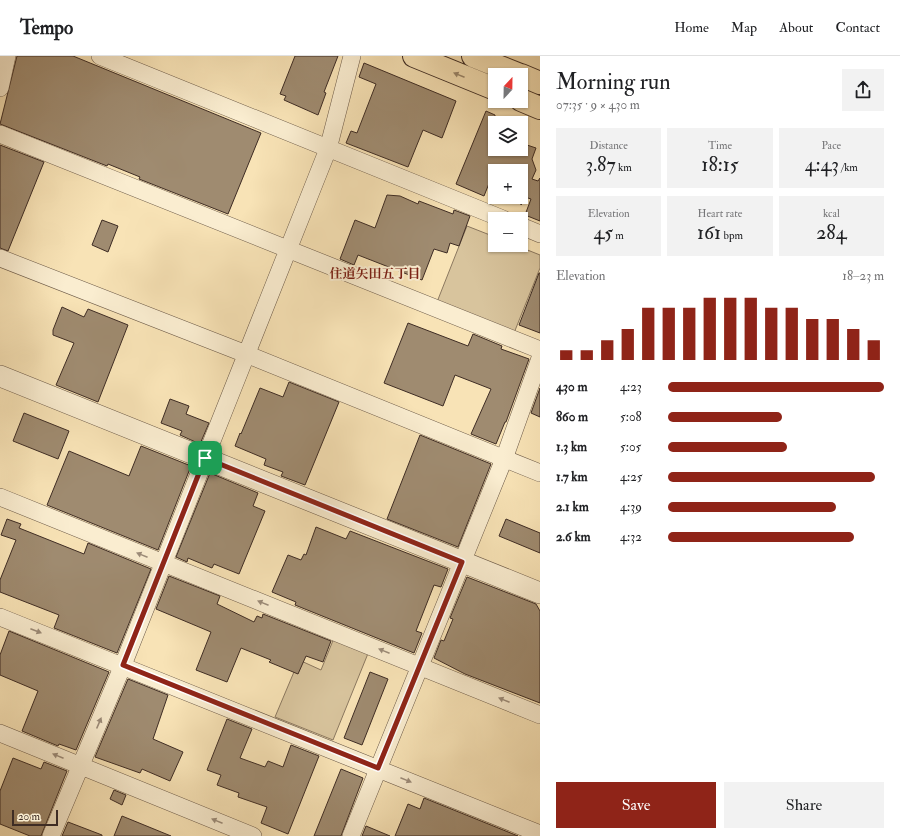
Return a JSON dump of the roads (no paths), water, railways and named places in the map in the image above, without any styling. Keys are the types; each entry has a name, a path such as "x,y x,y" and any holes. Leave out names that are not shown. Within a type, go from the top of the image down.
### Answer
{"highway":[{"path":"414,56 488,87"},
{"path":"473,56 503,68"},
{"path":"528,78 540,83"},
{"path":"528,103 540,108"}],"street":[{"path":"0,88 7,56"},
{"path":"100,56 488,213"},
{"path":"51,836 123,665 328,149 352,56"},
{"path":"0,134 540,350"},
{"path":"528,229 540,234"},
{"path":"0,258 246,354 540,473"},
{"path":"351,836 504,459 540,358"},
{"path":"0,376 540,594"},
{"path":"0,497 421,665 540,715"},
{"path":"0,617 123,665 540,834"},
{"path":"0,733 253,836"}],"district":[{"name":"住道矢田五丁目","path":"375,273"}]}
